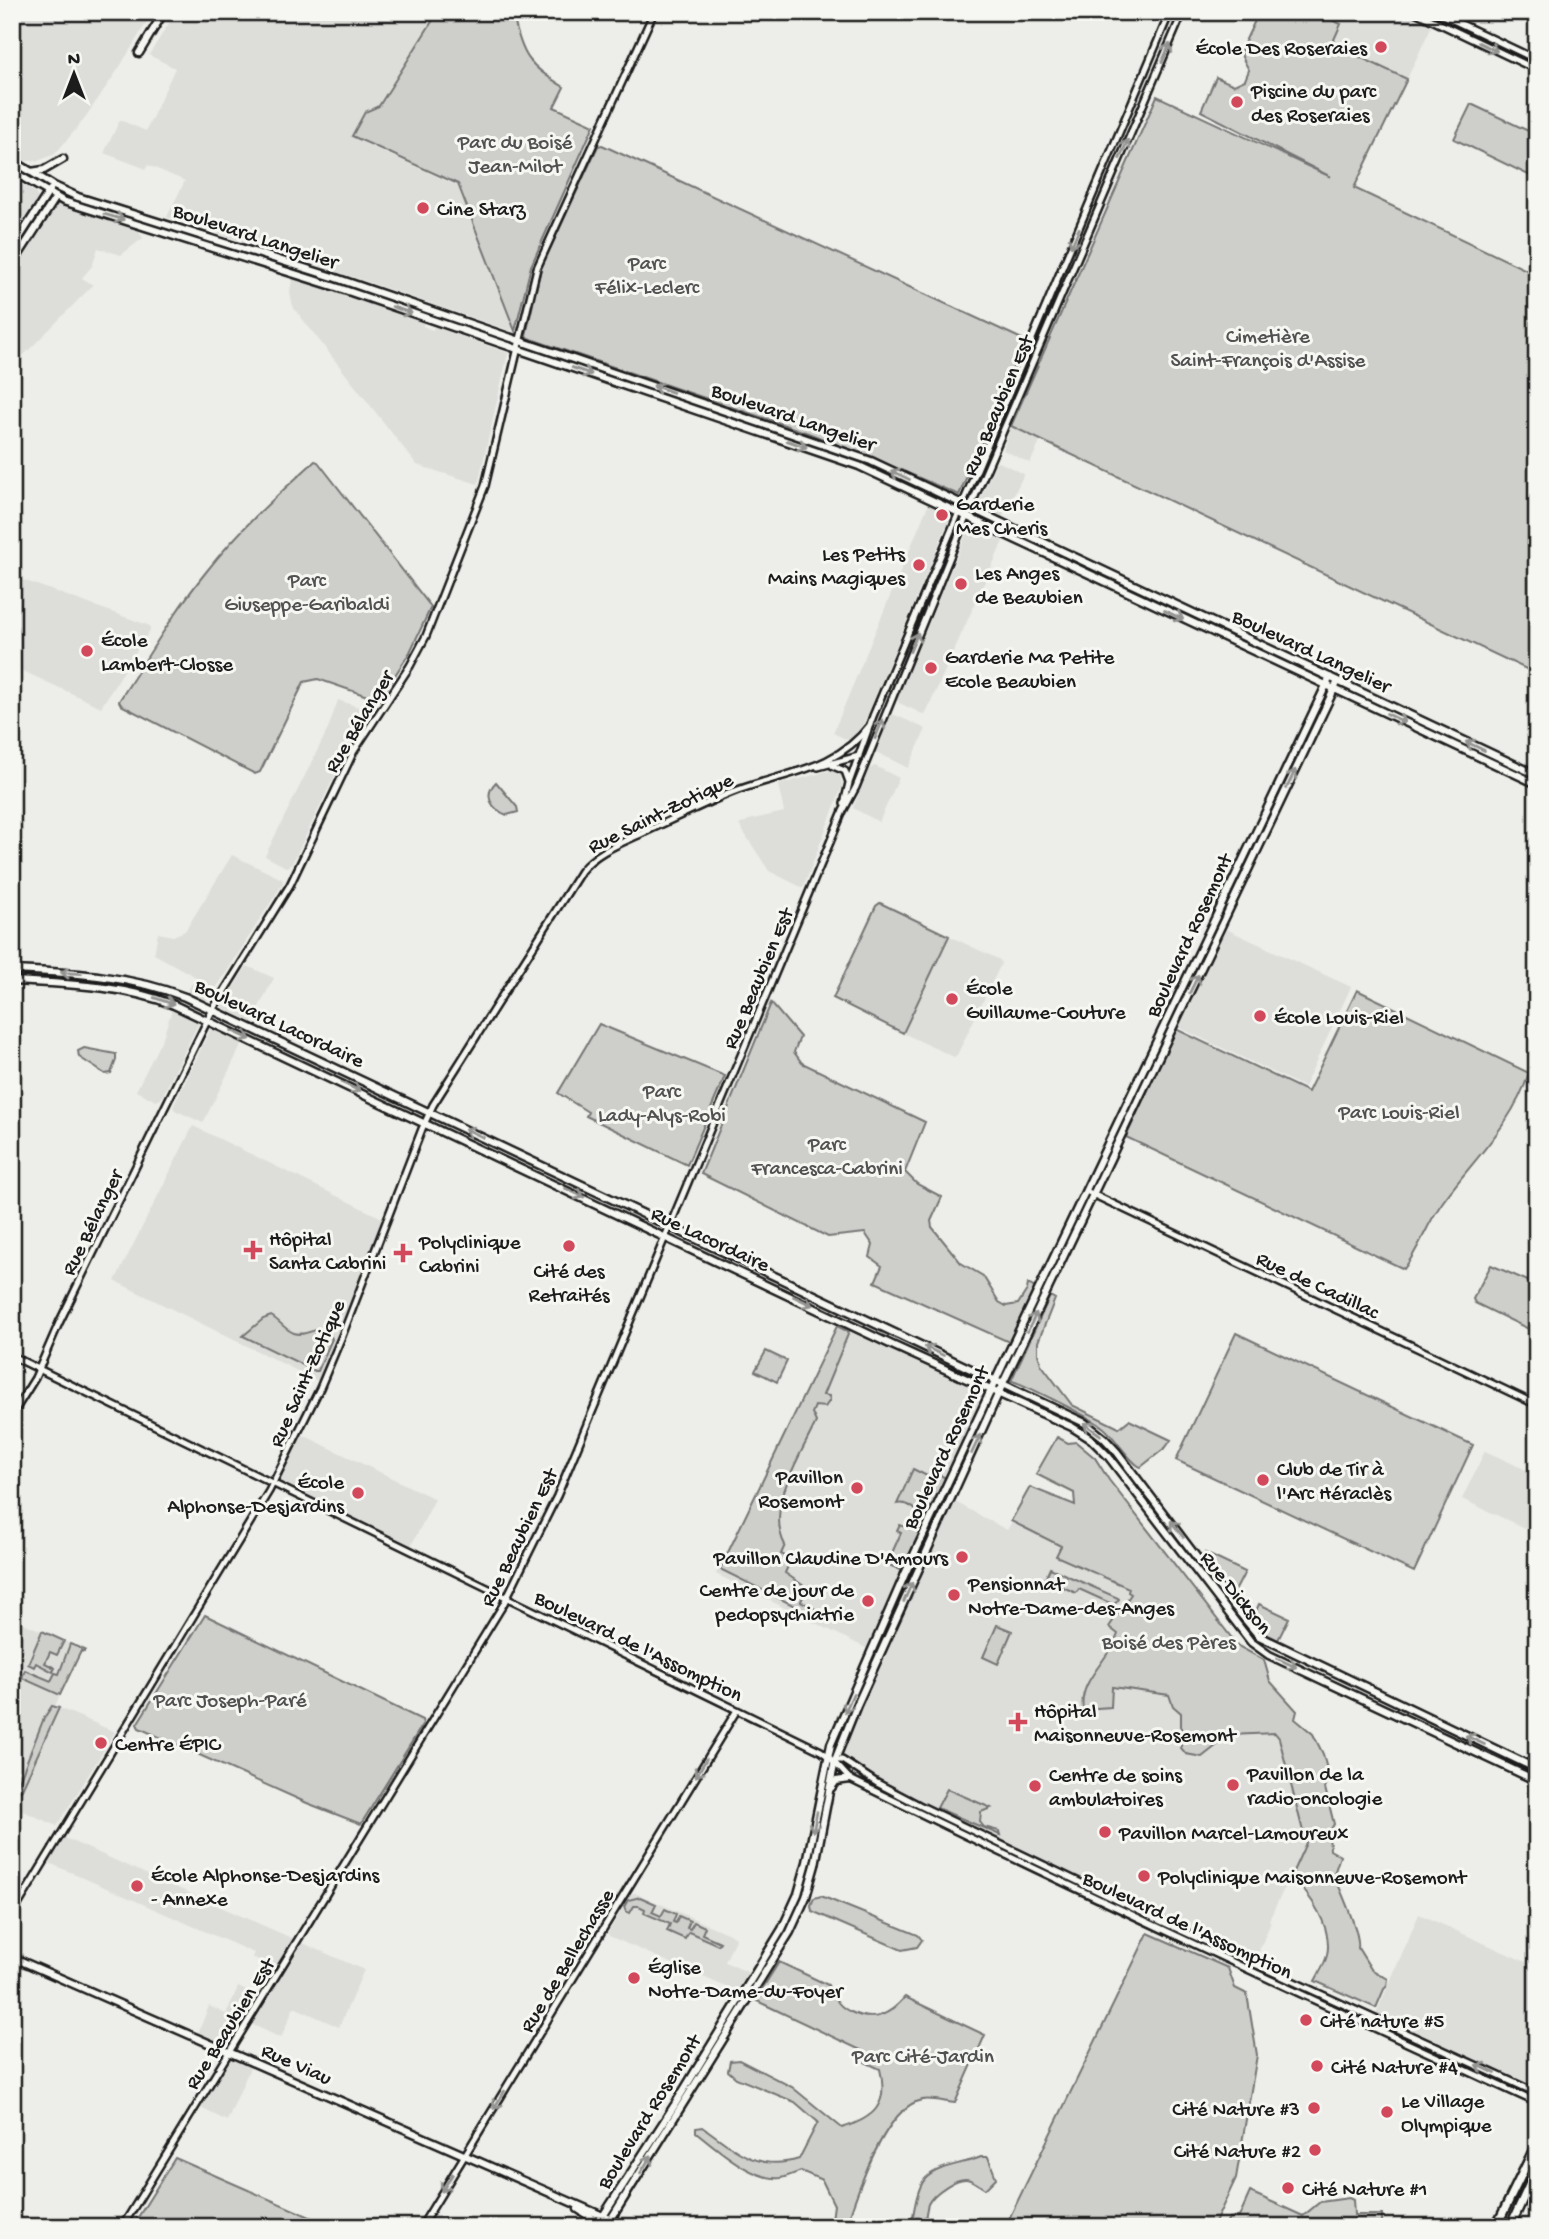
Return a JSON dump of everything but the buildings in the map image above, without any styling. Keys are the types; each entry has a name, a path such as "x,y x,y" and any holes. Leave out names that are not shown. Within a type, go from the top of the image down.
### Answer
{"main road":[{"path":"139,54 164,12"},
{"path":"31,172 44,170 63,159"},
{"name":"Boulevard Langelier","path":"12,160 57,188 859,457 960,507"},
{"name":"Boulevard Langelier","path":"12,171 55,198 326,284 859,466 969,511 1537,775"},
{"path":"12,249 48,193 57,188"},
{"path":"12,265 55,198 57,188"},
{"name":"Boulevard Langelier","path":"969,511 1326,686 1537,784"},
{"name":"Boulevard Rosemont","path":"602,2226 611,2219 790,1932 812,1876 835,1760 914,1577 1089,1193 1330,677"},
{"name":"Boulevard Rosemont","path":"602,2226 603,2215 674,2106 782,1928 798,1894 807,1862 828,1755 905,1574 991,1390 1338,681"},
{"name":"Boulevard Lacordaire","path":"12,970 120,978 165,990 213,1009 519,1154"},
{"name":"Boulevard Lacordaire","path":"12,981 118,989 162,1000 514,1164"},
{"name":"Rue Lacordaire","path":"519,1154 996,1381"},
{"name":"Rue Lacordaire","path":"514,1164 991,1390"},
{"path":"892,1345 897,1334"},
{"name":"Rue Dickson","path":"996,1381 1085,1423 1104,1438 1259,1636 1537,1769"},
{"name":"Rue Dickson","path":"991,1390 1072,1427 1098,1445 1236,1625 1259,1649 1537,1781"},
{"path":"828,1796 836,1781 850,1779"},
{"name":"Rue Viau","path":"12,1957 628,2227"},
{"path":"1496,2227 1537,2143"},
{"path":"1510,2227 1537,2168"},
{"name":"Rue Viau","path":"568,2202 602,2226"}],"street":[{"name":"Rue Bélanger","path":"12,1415 38,1369 207,1020 290,885 354,751 399,684 426,636 485,486 541,258 654,12"},
{"path":"1170,12 1182,14"},
{"name":"Rue Beaubien Est","path":"842,811 858,757 895,663 1170,12"},
{"path":"1415,12 1537,70"},
{"path":"1436,12 1537,60"},
{"name":"Rue Beaubien Est","path":"122,2227 507,1598 557,1496 842,811 856,787 969,511 1182,14"},
{"path":"1102,176 1111,179"},
{"path":"918,608 927,612"},
{"path":"895,663 904,667"},
{"name":"Rue Beaubien Est","path":"849,748 870,724"},
{"name":"Rue Saint-Zotique","path":"12,1915 273,1483 320,1388 430,1112 581,871 590,861 625,842 734,792 811,768 849,748"},
{"name":"Rue Saint-Zotique","path":"811,768 830,766 869,753"},
{"path":"830,766 845,771 849,783"},
{"name":"Rue de Cadillac","path":"1089,1193 1537,1405"},
{"name":"Boulevard de l'Assomption","path":"12,1356 828,1755 850,1779 1151,1925 1537,2103"},
{"name":"Rue de Bellechasse","path":"421,2227 737,1710"},
{"name":"Boulevard de l'Assomption","path":"835,1760 842,1760 877,1783 919,1805 1156,1918 1537,2093"}],"shaded area":[{"path":"12,12 153,12 82,122 55,154 38,161 22,161 12,152"},
{"path":"176,12 438,12 364,143 458,186 513,327 511,331 167,217 185,181 148,165 145,170 104,153 120,120 146,131 175,68 149,55"},
{"name":"École Des Roseraies","path":"1327,12 1405,12 1431,27 1407,79 1332,44 1325,17"},
{"path":"12,179 36,193 38,199 12,240"},
{"path":"55,205 136,228 143,238 121,255 98,248 92,266 82,278 93,285 12,367 12,272"},
{"path":"296,279 423,323 423,326 432,330 435,327 508,353 478,484 417,465 293,307 290,292 292,280"},
{"path":"1011,426 1041,440 1030,463 1003,450"},
{"path":"996,463 1024,474 1002,518 978,505"},
{"path":"929,503 951,515 864,723 850,741 833,733"},
{"path":"970,525 1004,539 925,715 899,703 897,699"},
{"name":"École Lambert-Closse","path":"12,576 150,626 101,707 12,666"},
{"path":"338,700 367,710 369,715 349,746 292,864 286,867 265,856 328,729"},
{"path":"891,715 926,729 908,768 876,752"},
{"path":"875,766 899,778 879,822 853,808 869,769"},
{"path":"828,771 841,774 842,787 803,888 769,871 739,825 784,812 778,785"},
{"path":"232,855 282,879 283,883 206,1001 187,992 196,977 154,954 158,933 173,936 185,931"},
{"name":"École Louis-Riel","path":"1226,929 1351,987 1304,1087 1178,1027"},
{"name":"École Guillaume-Couture","path":"949,936 1000,960 1001,964 954,1057 903,1033"},
{"path":"247,966 274,978 251,1022 222,1006"},
{"path":"172,1010 196,1020 198,1024 161,1099 156,1101 136,1091 163,1037"},
{"path":"211,1028 243,1042 203,1123 173,1107"},
{"name":"Hôpital Santa Cabrini","path":"193,1126 386,1220 322,1383 115,1281"},
{"path":"841,1319 984,1394 872,1651 716,1574"},
{"name":"École Alphonse-Desjardins","path":"297,1432 435,1499 409,1550 273,1483"},
{"path":"1485,1451 1537,1475 1537,1534 1462,1499"},
{"name":"Hôpital Maisonneuve-Rosemont","path":"955,1502 1007,1530 1012,1522 1061,1546 1056,1556 1129,1589 1132,1594 1109,1627 1118,1633 1114,1645 1098,1666 1082,1698 1112,1687 1169,1695 1173,1706 1181,1713 1181,1748 1246,1733 1275,1732 1279,1738 1306,1843 1269,1920 1271,1922 1256,1958 874,1778 843,1754 896,1628"},
{"path":"12,1618 82,1649 55,1706 115,1732 57,1826 12,1806"},
{"path":"60,1836 364,1970 339,2027 294,2007 281,2038 251,2024 234,2054 252,2063 227,2121 199,2107 226,2053 196,2038 209,2006 226,2014 238,1987 262,1998 280,1969 252,1957 254,1953 45,1861"},
{"path":"635,1893 736,1937 725,1962 749,1973 738,1991 609,1936 608,1933 631,1894"},
{"path":"1419,1914 1537,1967 1537,2088 1376,2014"}],"green space":[{"name":"Parc du Boisé Jean-Milot","path":"438,12 521,12 513,16 524,51 535,66 564,87 554,107 594,125 531,266 515,331 458,184 352,136 365,112 379,106"},
{"name":"Cimetière Saint-François d'Assise","path":"1259,12 1327,12 1325,17 1341,24 1332,44 1407,79 1354,188 1537,275 1537,674 1011,426 1157,96 1331,177 1201,111 1216,77 1234,85 1245,80 1249,70 1241,50"},
{"path":"1471,104 1537,135 1537,179 1454,139"},
{"name":"Parc Félix-Leclerc","path":"602,145 1022,339 1023,344 959,495 808,433 528,338 526,335 541,268 598,146"},
{"name":"Parc Giuseppe-Garibaldi","path":"315,461 431,607 410,652 379,700 318,679 304,682 260,772 255,774 121,705 119,701 183,603 218,557 258,514"},
{"path":"496,782 517,807 518,812 507,815 493,805 490,792"},
{"path":"880,903 949,936 903,1033 833,998 876,906"},
{"name":"Parc Louis-Riel","path":"1357,990 1529,1073 1513,1109 1442,1203 1404,1269 1126,1137 1176,1029 1308,1092"},
{"name":"Parc Francesca-Cabrini","path":"771,1003 800,1037 794,1052 802,1063 925,1122 905,1172 917,1184 942,1197 931,1221 932,1227 961,1263 983,1276 999,1302 1006,1306 1018,1304 1028,1284 1035,1288 1009,1342 875,1282 882,1266 870,1257 873,1245 865,1233 828,1237 701,1174"},
{"name":"Parc Lady-Alys-Robi","path":"599,1024 725,1076 687,1165 586,1116 588,1112 558,1093"},
{"path":"84,1048 116,1054 111,1073 105,1074 79,1057 78,1051"},
{"path":"1491,1265 1537,1285 1537,1333 1475,1303 1473,1299"},
{"path":"1050,1296 1055,1299 1038,1342 1041,1364 1072,1405 1119,1428 1129,1420 1171,1440 1141,1467 1097,1423 1011,1381"},
{"path":"271,1316 294,1333 328,1329 332,1339 318,1371 243,1336 263,1319"},
{"path":"837,1326 849,1332 823,1395 829,1396 830,1400 825,1407 815,1406 812,1413 816,1422 787,1483 779,1515 780,1531 785,1545 781,1554 791,1559 785,1573 807,1588 801,1601 824,1614 821,1619 720,1569"},
{"path":"1236,1333 1473,1445 1414,1572 1176,1460"},
{"path":"766,1351 787,1361 777,1382 755,1371"},
{"name":"Boisé des Pères","path":"1057,1437 1068,1443 1076,1442 1095,1458 1109,1480 1238,1646 1264,1660 1270,1681 1297,1711 1295,1719 1313,1734 1323,1754 1329,1777 1325,1788 1334,1824 1329,1833 1330,1850 1340,1856 1334,1874 1353,1923 1358,1948 1371,1969 1388,1979 1376,2008 1315,1981 1327,1955 1327,1934 1312,1901 1290,1878 1306,1843 1279,1738 1275,1733 1230,1735 1202,1757 1186,1754 1181,1748 1181,1713 1173,1706 1169,1695 1112,1687 1111,1707 1083,1709 1085,1689 1118,1634 1109,1627 1131,1594 1128,1592 1129,1588 1056,1556 1061,1546 1011,1521 1030,1487 1075,1505 1074,1493 1036,1474"},
{"path":"913,1469 935,1480 938,1474 946,1478 926,1521 910,1506 897,1504"},
{"path":"900,1525 910,1529 922,1528 903,1571 891,1566 893,1560 886,1557 887,1554 891,1555 901,1533 897,1531"},
{"path":"1205,1553 1245,1572 1233,1595 1204,1556"},
{"path":"1050,1568 1119,1599 1114,1605 1079,1589 1076,1593 1045,1579"},
{"path":"1259,1604 1289,1618 1278,1640 1266,1634 1253,1622"},
{"name":"Parc Joseph-Paré","path":"205,1615 422,1720 423,1724 361,1824 307,1803 139,1728 137,1724"},
{"path":"997,1625 1012,1631 998,1664 983,1657"},
{"path":"42,1631 64,1641 57,1655 50,1652 45,1663 55,1668 53,1672 36,1663 34,1667 28,1664"},
{"path":"70,1644 85,1650 81,1651 60,1695 22,1678 25,1670 51,1681 55,1673 59,1674"},
{"path":"52,1706 59,1708 21,1791 16,1789 44,1718"},
{"path":"947,1789 991,1808 981,1812 980,1822 984,1827 999,1831 1000,1835 937,1808"},
{"path":"821,1896 918,1935 922,1940 917,1947 902,1950 812,1911 814,1898"},
{"path":"640,1897 656,1904 652,1912 661,1916 665,1909 676,1914 673,1922 676,1923 679,1916 690,1921 687,1928 690,1929 694,1922 705,1927 702,1934 720,1942 718,1945 689,1932 685,1939 667,1931 670,1924 644,1913 645,1909 639,1906 634,1906 630,1913 627,1912 624,1907 628,1900"},
{"path":"1148,1933 1228,1968 1235,1988 1247,1994 1257,2055 1236,2178 1214,2225 1205,2221 1202,2227 1005,2227"},
{"name":"Parc Cité-Jardin","path":"779,1962 828,1985 840,2004 859,2015 874,2017 887,2013 905,1997 985,2035 955,2103 922,2100 909,2106 896,2118 874,2154 846,2227 831,2227 834,2205 822,2180 801,2171 780,2178 758,2174 735,2162 696,2132 696,2128 703,2127 747,2157 771,2163 784,2162 799,2159 818,2122 795,2102 736,2078 728,2071 730,2061 739,2060 792,2087 842,2128 863,2120 880,2101 880,2069 865,2062 869,2054 755,2000"},
{"path":"988,2157 996,2178 985,2189 965,2179 953,2183 940,2191 928,2204 924,2227 911,2227 917,2195 930,2174"},
{"path":"175,2158 333,2227 132,2227"},
{"path":"1250,2192 1303,2216 1320,2202 1349,2198 1353,2200 1354,2215 1382,2215 1382,2227 1224,2227 1229,2218 1239,2217"}],"place":[{"name":"École Des Roseraies","path":"1381,47"},
{"name":"Piscine du parc des Roseraies","path":"1237,102"},
{"name":"Cine Starz","path":"423,208"},
{"name":"Garderie Mes Cheris","path":"942,515"},
{"name":"Les Petits Mains Magiques","path":"919,565"},
{"name":"Les Anges de Beaubien","path":"961,584"},
{"name":"École Lambert-Closse","path":"87,651"},
{"name":"Garderie Ma Petite Ecole Beaubien","path":"931,668"},
{"name":"École Guillaume-Couture","path":"952,999"},
{"name":"École Louis-Riel","path":"1260,1016"},
{"name":"Cité des Retraités","path":"569,1246"},
{"name":"Hôpital Santa Cabrini","path":"253,1250"},
{"name":"Polyclinique Cabrini","path":"403,1253"},
{"name":"Club de Tir à l'Arc Héraclès","path":"1263,1480"},
{"name":"Pavillon Rosemont","path":"857,1488"},
{"name":"École Alphonse-Desjardins","path":"358,1493"},
{"name":"Pavillon Claudine D'Amours","path":"962,1557"},
{"name":"Pensionnat Notre-Dame-des-Anges","path":"954,1595"},
{"name":"Centre de jour de pedopsychiatrie","path":"868,1601"},
{"name":"Hôpital Maisonneuve-Rosemont","path":"1018,1722"},
{"name":"Centre ÉPIC","path":"101,1743"},
{"name":"Pavillon de la radio-oncologie","path":"1233,1785"},
{"name":"Centre de soins ambulatoires","path":"1035,1786"},
{"name":"Pavillon Marcel-Lamoureux","path":"1105,1832"},
{"name":"Polyclinique Maisonneuve-Rosemont","path":"1144,1876"},
{"name":"École Alphonse-Desjardins - Annexe","path":"137,1886"},
{"name":"Église Notre-Dame-du-Foyer","path":"634,1978"},
{"name":"Cité nature #5","path":"1306,2020"},
{"name":"Cité Nature #4","path":"1317,2066"},
{"name":"Cité Nature #3","path":"1314,2108"},
{"name":"Le Village Olympique","path":"1387,2112"},
{"name":"Cité Nature #2","path":"1315,2150"},
{"name":"Cité Nature #1","path":"1288,2188"}]}
